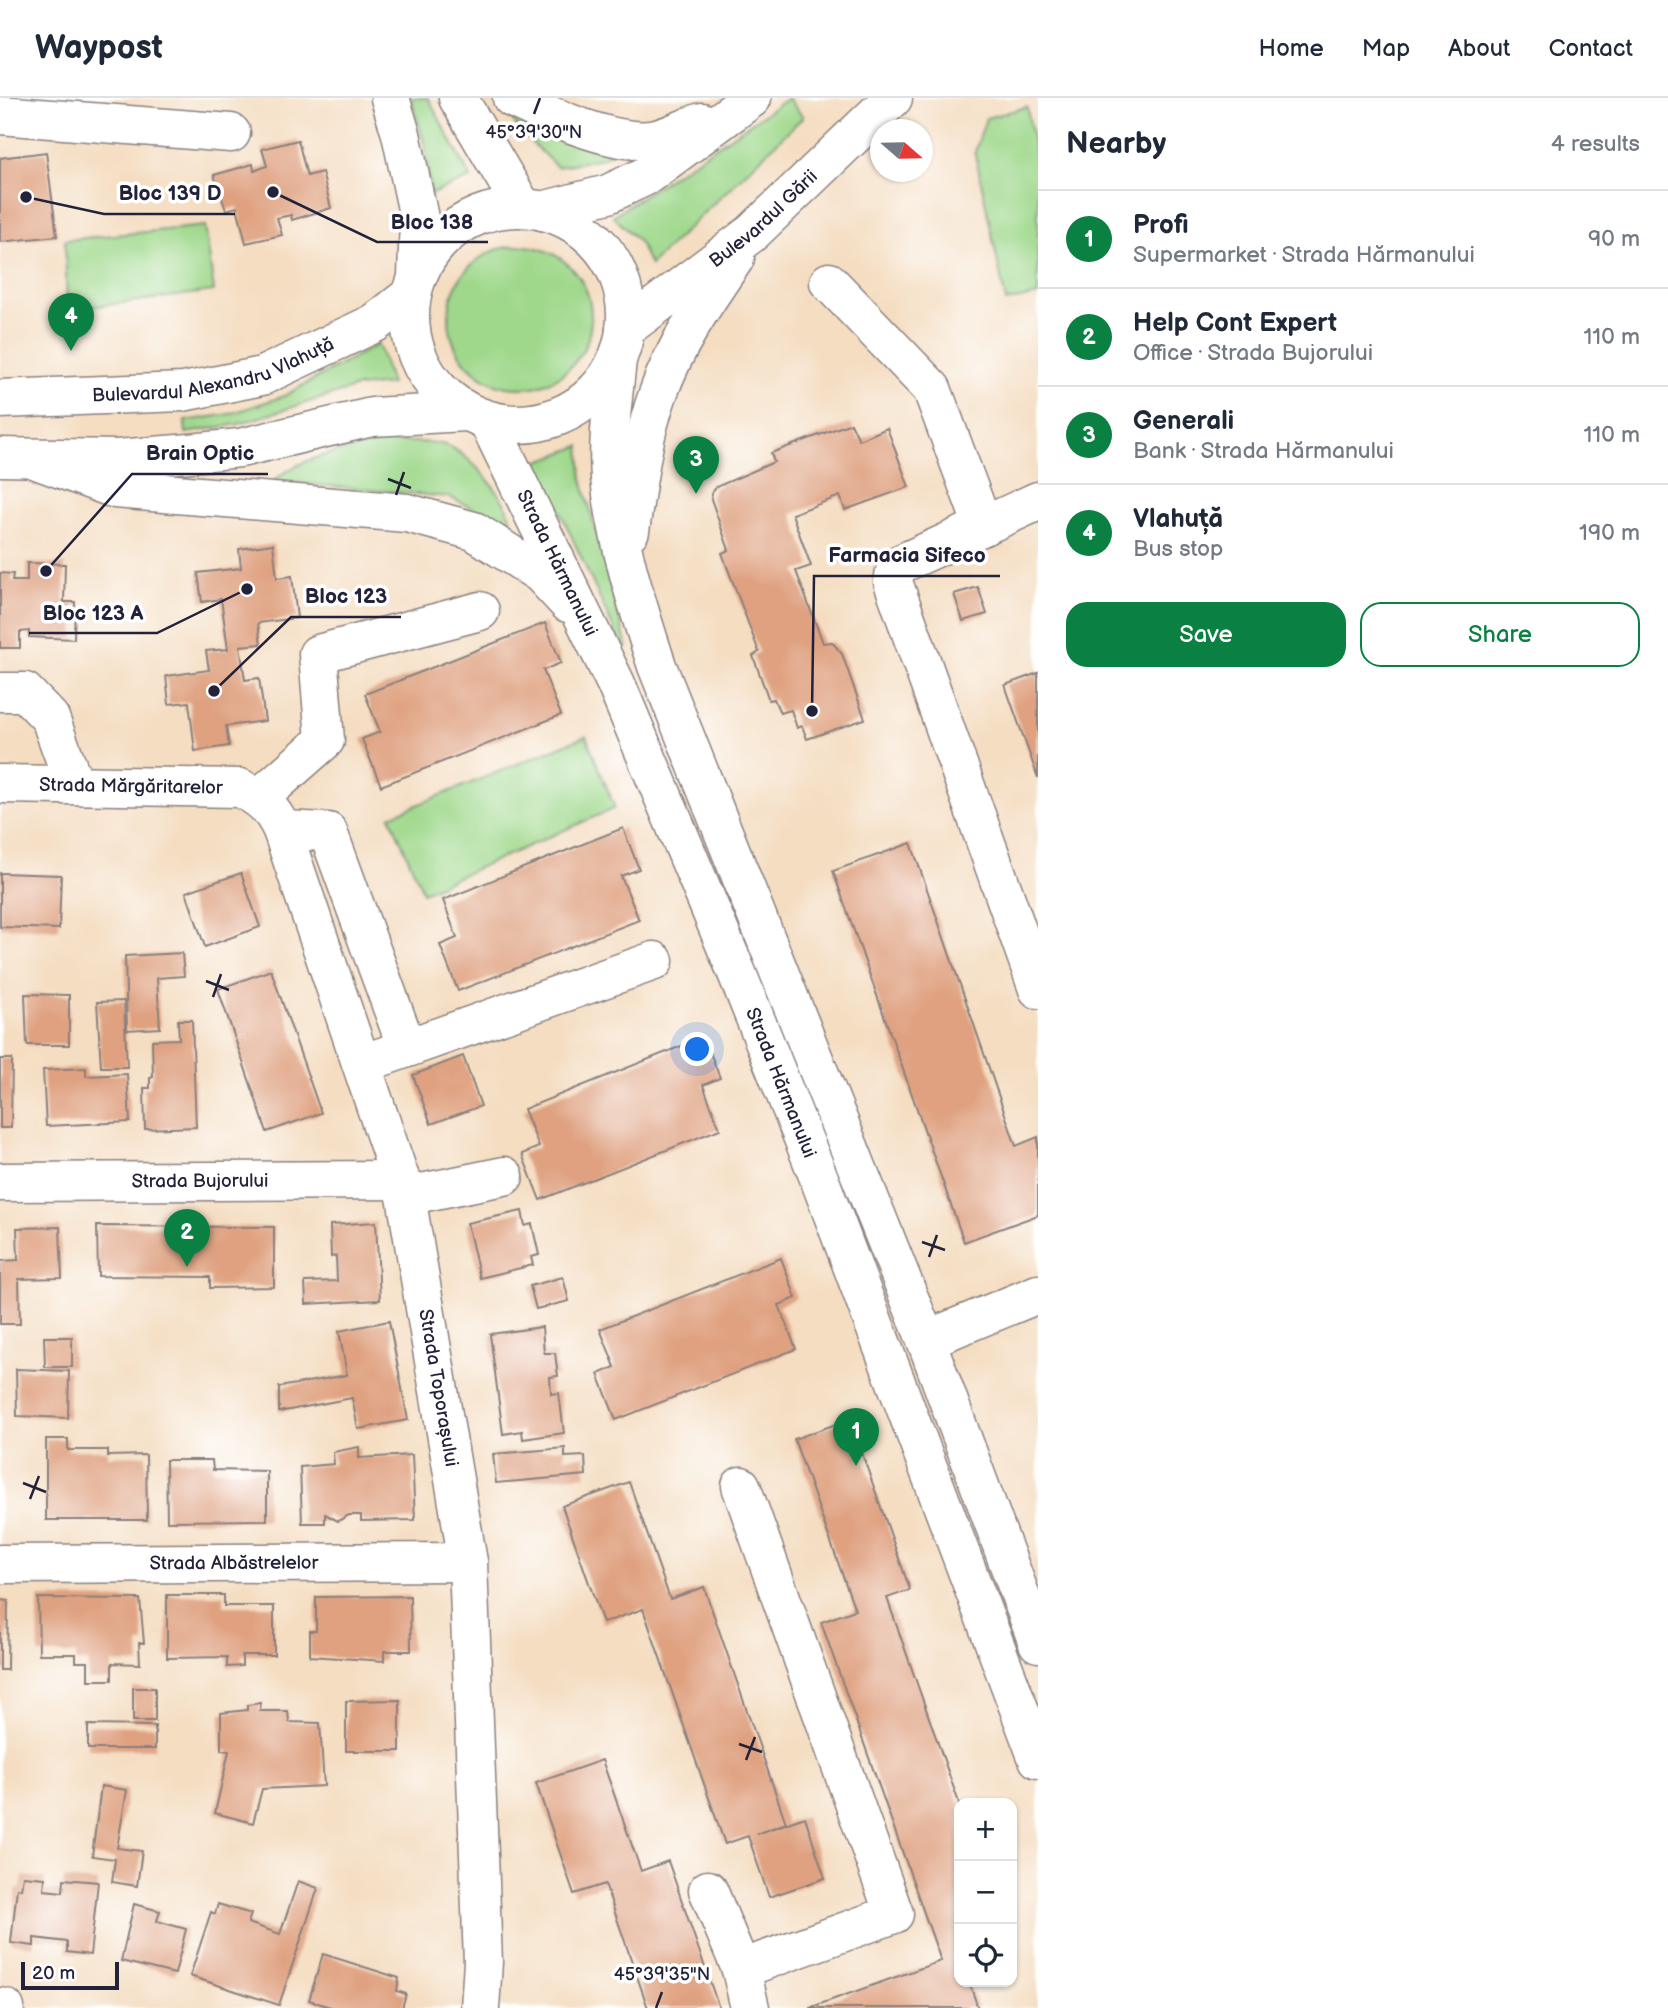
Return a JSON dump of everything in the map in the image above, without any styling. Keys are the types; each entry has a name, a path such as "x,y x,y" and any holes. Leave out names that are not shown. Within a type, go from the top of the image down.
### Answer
{"main road":[{"path":"390,98 401,134 419,218 412,340 419,362 446,398 477,416"},
{"path":"17,458 117,459 227,450 372,417 477,416 519,425 550,420 578,407 600,386 621,345 622,290 614,267 602,248 565,218 532,209 458,98"},
{"path":"512,98 561,120 608,135 650,140 744,104"},
{"name":"Bulevardul Gării","path":"621,345 752,233 892,98"},
{"path":"415,286 443,239 467,221 494,211 532,209 608,194 646,176 744,104"},
{"path":"0,115 231,133"},
{"path":"626,554 646,435 658,393 712,290 752,233"},
{"path":"829,282 932,389 983,526"},
{"name":"Bulevardul Alexandru Vlahuță","path":"0,399 183,392 261,376 374,323 415,286"},
{"name":"Strada Hărmanului","path":"621,345 609,437 610,479 635,599 657,666 926,1340 1038,1643"},
{"name":"Strada Hărmanului","path":"477,416 597,640 820,1178 1038,1759"},
{"path":"17,458 115,489 408,513 474,531 509,550 541,574 597,640"},
{"path":"1038,501 896,566 893,582 1038,989"},
{"path":"259,797 325,740 318,654 480,611"},
{"path":"0,692 26,692 50,718 75,784"},
{"name":"Strada Mărgăritarelor","path":"0,784 222,786 240,788 259,797"},
{"name":"Strada Toporașului","path":"259,797 272,809 282,830 403,1188 468,1562 483,1962 480,2008"},
{"path":"282,830 328,832 407,1048"},
{"path":"362,1064 654,961"},
{"name":"Strada Bujorului","path":"0,1182 403,1188 504,1176"},
{"path":"926,1340 1038,1294"},
{"path":"741,1486 894,1914 741,1969"},
{"name":"Strada Albăstrelelor","path":"0,1564 468,1562"},
{"path":"708,1890 741,1969 750,2008"},
{"path":"0,2007 5,2008"}],"green space":[{"path":"411,98 428,98 471,178 431,194 425,146"},
{"path":"788,98 803,117 650,265 639,242 613,216"},
{"path":"1027,107 1038,171 1038,295 1006,302 975,152 986,118"},
{"path":"506,110 624,145 602,158 557,167 519,130"},
{"path":"205,226 214,291 67,310 65,240"},
{"path":"520,246 547,251 570,267 586,290 591,317 586,344 570,367 547,383 520,388 493,383 470,367 454,344 449,317 454,290 470,267 493,251"},
{"path":"378,344 391,384 357,387 238,424 186,433 185,421 230,414 284,396"},
{"path":"390,442 445,445 466,457 497,492 505,505 512,527 449,497 274,481 299,464 344,450"},
{"path":"580,446 582,479 627,647 623,649 554,498 534,463"},
{"path":"586,736 615,808 423,892 390,816"}],"building":[{"path":"298,140 307,176 322,172 331,208 292,220 291,215 277,218 282,235 246,243 237,207 226,210 214,175 253,164 254,171 267,166 262,149"},
{"path":"46,152 57,236 0,242 0,158"},
{"path":"851,423 859,440 887,428 909,487 845,510 840,496 792,514 811,566 796,571 823,643 832,642 842,654 865,719 807,739 802,726 797,728 791,710 780,713 774,699 769,700 753,656 759,652 722,553 729,550 711,499 716,487 774,462 771,453"},
{"path":"273,544 277,578 292,576 297,618 258,623 261,644 240,646 245,680 259,678 265,721 226,726 229,746 195,751 189,702 169,704 166,676 209,670 206,651 228,649 221,599 202,602 198,573 241,568 239,549"},
{"path":"27,563 65,564 64,602 75,602 74,639 29,637 29,631 20,632 20,648 0,648 0,573 13,574 12,581 27,581"},
{"path":"978,587 987,614 963,621 954,594"},
{"path":"545,623 561,663 543,670 561,715 381,786 362,739 380,732 365,694"},
{"path":"1038,673 1038,778 1005,685"},
{"path":"623,828 639,869 621,876 639,920 458,991 440,945 457,938 443,900"},
{"path":"911,843 1016,1146 1038,1137 1038,1215 964,1242 833,871"},
{"path":"0,873 61,875 59,929 0,927"},
{"path":"241,873 260,927 205,947 186,892"},
{"path":"182,953 184,976 157,978 160,1028 127,1030 125,956"},
{"path":"271,970 321,1113 267,1132 218,989"},
{"path":"25,994 69,995 69,1045 27,1045"},
{"path":"124,1001 127,1067 101,1067 97,1002"},
{"path":"178,1020 192,1020 196,1127 145,1129 144,1088 150,1088 150,1078 153,1077 152,1040 179,1039"},
{"path":"704,1037 720,1078 703,1085 720,1129 540,1200 522,1154 539,1147 524,1109"},
{"path":"463,1056 481,1106 431,1124 413,1075"},
{"path":"0,1059 12,1059 11,1128 0,1128"},
{"path":"86,1068 86,1076 127,1074 130,1122 46,1126 43,1070"},
{"path":"522,1211 525,1226 532,1224 539,1255 531,1257 533,1265 480,1278 467,1223"},
{"path":"376,1222 380,1300 306,1304 305,1282 337,1281 336,1256 331,1257 330,1225"},
{"path":"97,1226 274,1227 274,1287 210,1288 210,1277 98,1276"},
{"path":"60,1227 62,1278 19,1279 20,1324 0,1324 0,1261 18,1260 17,1228"},
{"path":"781,1258 796,1298 779,1305 796,1349 616,1420 598,1374 615,1367 600,1329"},
{"path":"563,1277 569,1301 536,1309 530,1286"},
{"path":"389,1321 408,1420 358,1429 352,1398 279,1412 279,1387 347,1375 339,1331"},
{"path":"542,1327 544,1353 555,1353 558,1376 550,1377 551,1394 559,1393 564,1433 523,1439 522,1431 503,1434 490,1334"},
{"path":"44,1337 72,1337 72,1367 45,1367"},
{"path":"16,1369 69,1371 68,1418 17,1416"},
{"path":"850,1419 910,1590 887,1598 957,1798 954,1798 954,1987 971,1987 978,2008 809,2008 941,1961 821,1622 855,1610 794,1439"},
{"path":"46,1439 68,1439 68,1450 108,1450 108,1456 146,1455 147,1520 46,1520"},
{"path":"359,1447 359,1458 412,1455 415,1520 361,1521 361,1515 349,1515 338,1521 325,1514 325,1523 302,1523 300,1467 334,1464 333,1452"},
{"path":"565,1448 565,1457 585,1456 586,1475 496,1483 493,1454"},
{"path":"166,1460 212,1460 213,1470 267,1471 267,1520 167,1521"},
{"path":"629,1482 670,1599 704,1587 786,1823 756,1834 805,1817 825,1878 769,1897 748,1836 725,1844 643,1609 603,1623 562,1506"},
{"path":"167,1595 224,1595 224,1606 274,1606 274,1655 242,1655 242,1666 227,1667 227,1657 167,1658"},
{"path":"410,1596 411,1651 384,1651 384,1661 310,1656 310,1631 316,1631 316,1597"},
{"path":"38,1598 140,1599 144,1643 139,1643 140,1664 112,1663 112,1680 88,1680 88,1662 76,1662 76,1654 39,1654"},
{"path":"0,1600 8,1601 7,1670 0,1670"},
{"path":"133,1688 155,1688 155,1721 133,1721"},
{"path":"400,1700 400,1751 346,1751 346,1701"},
{"path":"260,1703 260,1711 288,1711 289,1722 320,1723 324,1786 262,1789 253,1823 215,1813 229,1751 221,1750 221,1713 247,1710 247,1705"},
{"path":"88,1725 155,1726 155,1749 88,1749"},
{"path":"602,1760 641,1871 668,1861 719,2008 648,2008 605,1884 574,1894 536,1783"},
{"path":"101,1786 127,1790 117,1848 142,1851 137,1886 112,1882 115,1859 92,1856"},
{"path":"23,1876 45,1878 44,1890 63,1892 64,1879 98,1882 90,1955 67,1952 67,1942 34,1938 34,1946 11,1943 17,1888 21,1889"},
{"path":"298,1881 318,1888 279,2005 190,1976 211,1912 215,1914 218,1904 251,1914 248,1923 280,1934"},
{"path":"134,1904 160,1911 157,1921 186,1929 175,1974 121,1961"},
{"path":"323,1954 399,1978 397,1991 406,1994 402,2008 333,2008 309,2000"}],"place":[{"name":"Bloc 138","path":"273,192"},
{"name":"Bloc 139 D","path":"26,197"},
{"name":"Vlahuță","path":"71,351"},
{"name":"Generali","path":"696,494"},
{"name":"Brain Optic","path":"46,571"},
{"name":"Bloc 123 A","path":"247,589"},
{"name":"Bloc 123","path":"214,691"},
{"name":"Farmacia Sifeco","path":"812,711"},
{"name":"Help Cont Expert","path":"187,1267"},
{"name":"Profi","path":"856,1466"}]}
